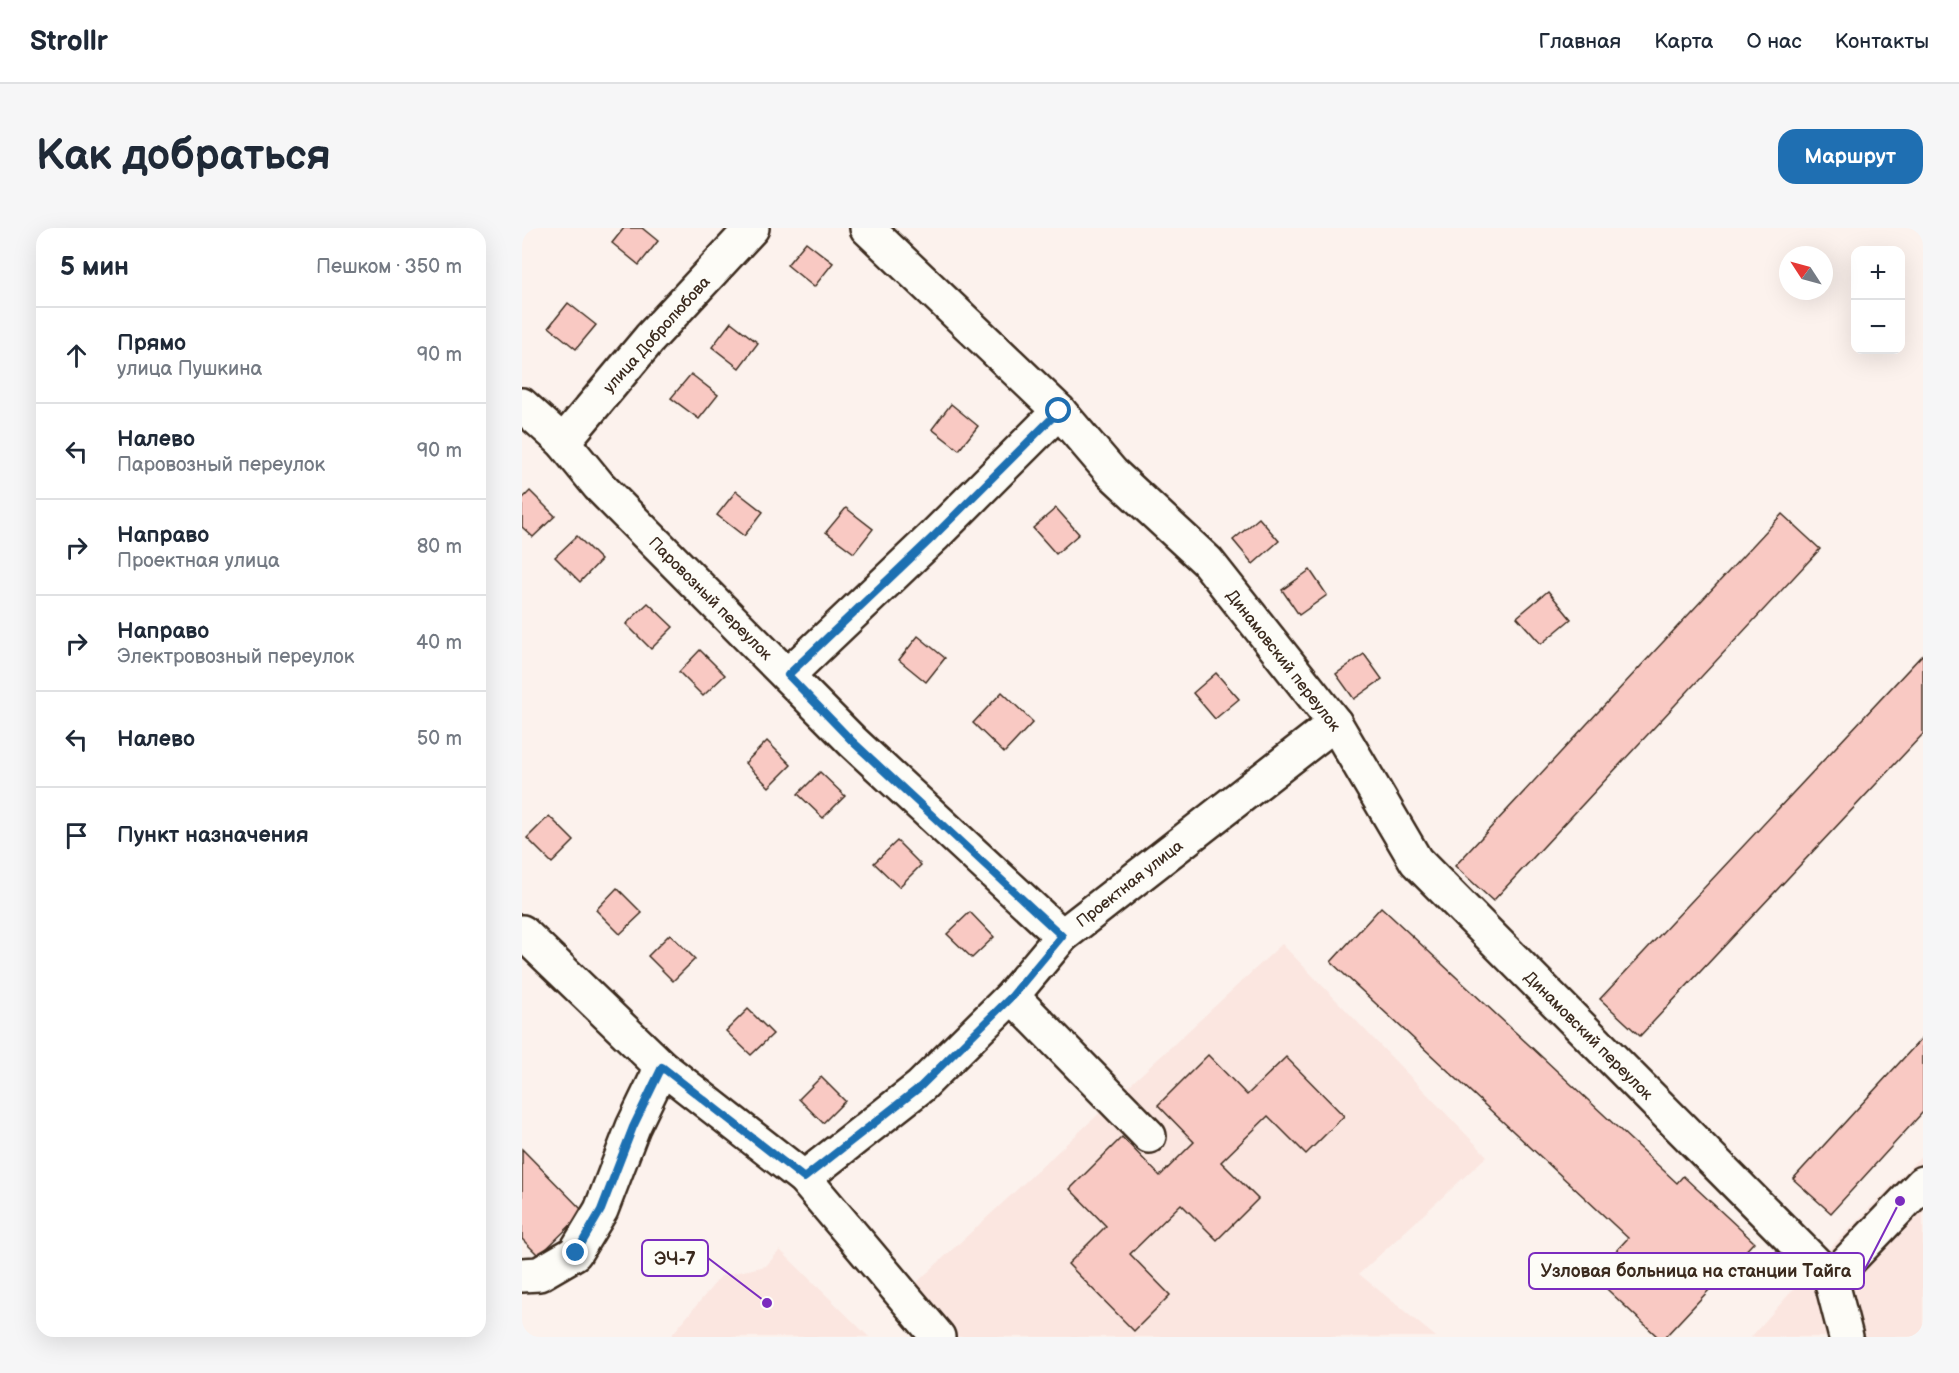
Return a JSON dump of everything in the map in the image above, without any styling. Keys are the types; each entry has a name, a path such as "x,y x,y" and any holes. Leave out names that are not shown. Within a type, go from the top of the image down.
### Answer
{"street":[{"name":"улица Добролюбова","path":"563,442 650,338 752,228"},
{"name":"Динамовский переулок","path":"867,228 1059,411 1112,473 1207,561 1335,723 1416,861 1831,1279"},
{"name":"Паровозный переулок","path":"522,405 563,442 599,486 853,742 1062,936"},
{"path":"788,675 934,536 1059,411"},
{"name":"Проектная улица","path":"804,1178 920,1087 1012,996 1062,936 1335,723"},
{"path":"522,932 662,1067 804,1178 938,1337"},
{"path":"1012,996 1149,1136"},
{"path":"522,1275 539,1274 576,1253 601,1210 633,1127 662,1067"},
{"path":"1846,1337 1831,1279 1923,1183"}],"shaded area":[{"path":"1282,944 1487,1156 1359,1274 1436,1337 938,1337 900,1298"},
{"path":"1923,1154 1923,1337 1751,1337 1830,1248"},
{"path":"780,1250 869,1337 670,1337 721,1276 766,1266"}],"building":[{"path":"624,228 642,228 658,241 639,265 612,243"},
{"path":"806,242 833,263 814,287 787,265"},
{"path":"568,303 596,325 576,349 549,327"},
{"path":"731,322 758,343 739,368 712,347"},
{"path":"691,374 718,395 699,419 671,398"},
{"path":"951,404 978,426 959,450 932,429"},
{"path":"530,491 555,516 533,537 522,527 522,499"},
{"path":"736,491 763,512 744,536 717,515"},
{"path":"846,508 873,529 854,553 826,532"},
{"path":"1056,508 1079,534 1056,554 1033,528"},
{"path":"1782,514 1820,549 1493,901 1455,866"},
{"path":"1259,518 1279,541 1253,564 1233,540"},
{"path":"577,536 601,560 580,582 555,557"},
{"path":"1310,570 1327,595 1299,615 1282,590"},
{"path":"1548,591 1571,619 1541,644 1517,617"},
{"path":"648,603 673,627 651,649 626,624"},
{"path":"918,636 945,658 926,682 899,660"},
{"path":"700,650 725,675 703,696 679,672"},
{"path":"1364,654 1382,679 1354,699 1336,674"},
{"path":"1923,654 1923,734 1640,1036 1600,999"},
{"path":"1216,673 1239,699 1215,719 1193,693"},
{"path":"1002,692 1033,722 1004,753 973,723"},
{"path":"767,741 791,765 769,787 745,763"},
{"path":"820,772 845,796 823,818 798,794"},
{"path":"549,816 574,841 552,863 527,838"},
{"path":"897,841 921,865 899,887 874,863"},
{"path":"617,888 642,913 620,934 596,910"},
{"path":"1381,907 1677,1183 1683,1176 1754,1242 1665,1337 1658,1337 1593,1276 1628,1238 1331,962"},
{"path":"970,912 994,937 972,958 947,934"},
{"path":"670,934 695,959 673,981 648,956"},
{"path":"748,1009 773,1034 751,1055 726,1031"},
{"path":"1923,1037 1923,1112 1831,1213 1793,1179"},
{"path":"1208,1055 1247,1095 1286,1057 1344,1116 1306,1154 1268,1116 1221,1162 1258,1199 1217,1240 1181,1204 1130,1254 1170,1295 1134,1331 1068,1264 1106,1226 1070,1189 1122,1137 1160,1176 1194,1142 1158,1105"},
{"path":"821,1077 845,1101 823,1123 799,1099"},
{"path":"522,1149 584,1212 539,1256 522,1239"}],"place":[{"name":"Узловая больница на станции Тайга","path":"1900,1201"},
{"name":"ЭЧ-7","path":"767,1303"}],"route":[{"path":"576,1253 601,1210 633,1127 662,1067 804,1178 920,1087 1012,996 1062,936 853,742 788,675 934,536 1059,411"}]}
